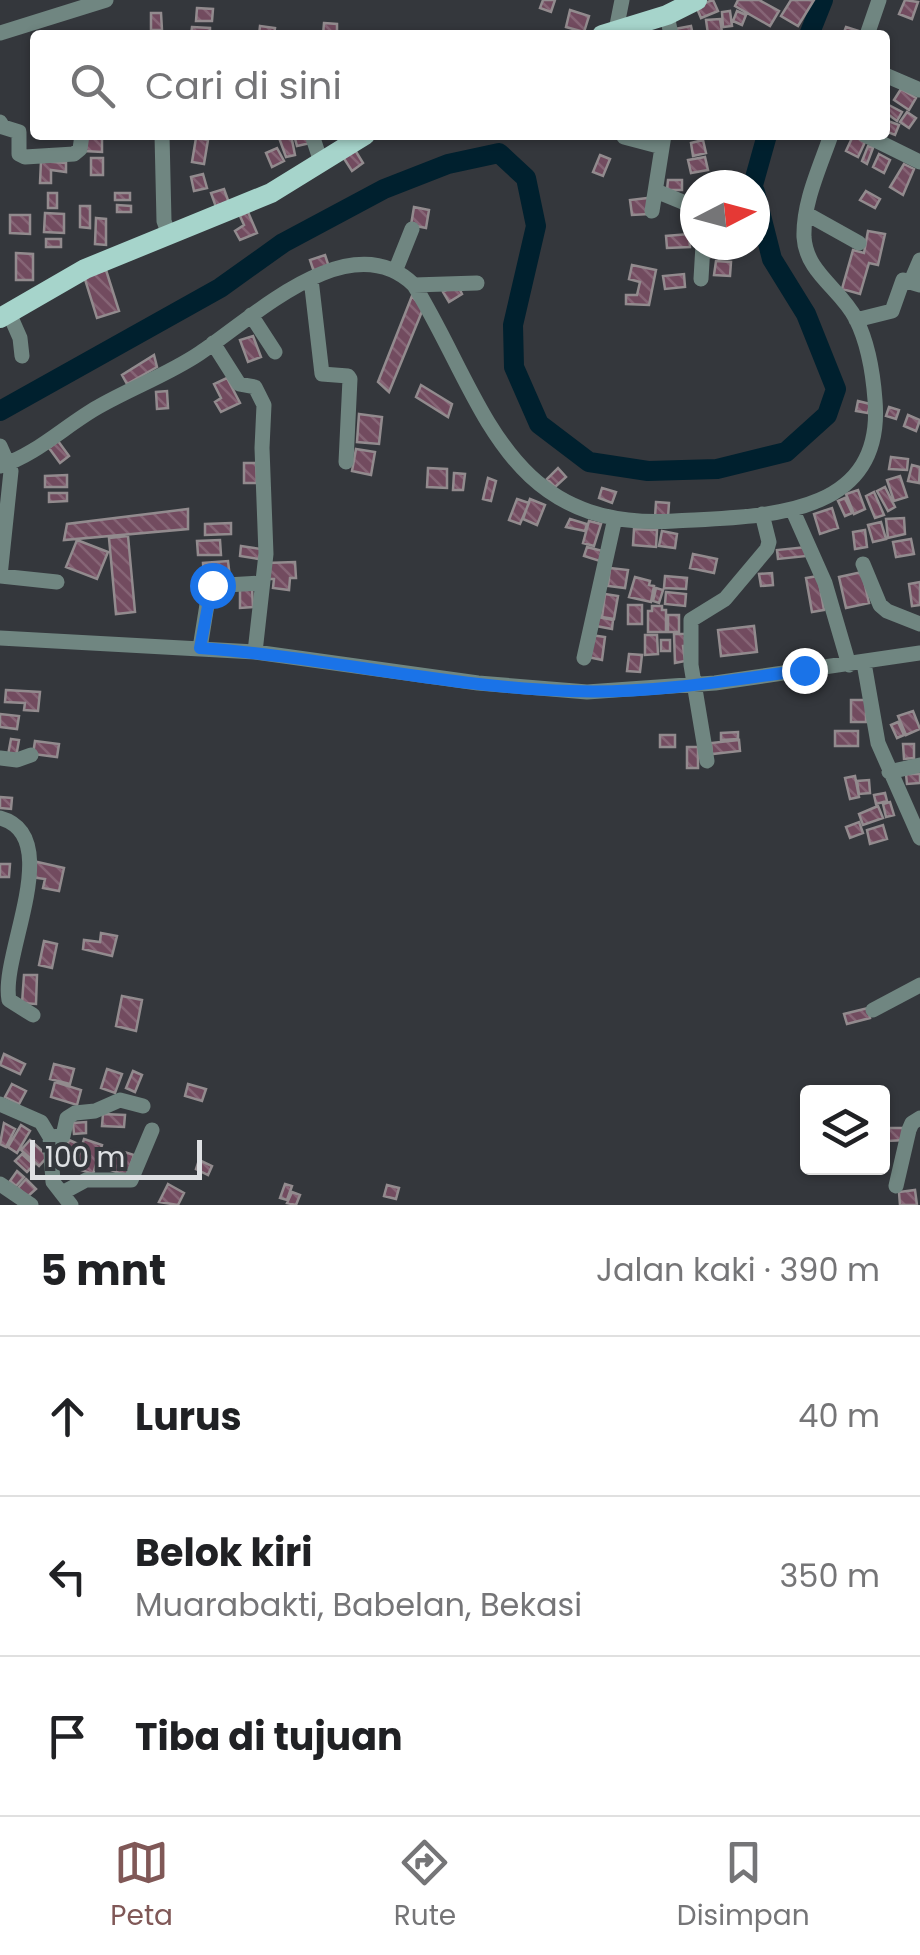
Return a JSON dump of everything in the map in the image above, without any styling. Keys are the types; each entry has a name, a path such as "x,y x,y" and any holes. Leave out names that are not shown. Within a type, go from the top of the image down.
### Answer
{"main road":[{"path":"626,30 669,25 697,0"},
{"path":"4,315 65,279 271,192 358,140"}],"street":[{"path":"0,33 106,0"},
{"path":"610,30 622,0"},
{"path":"869,30 879,0"},
{"path":"890,77 920,90"},
{"path":"0,122 18,132 19,154 25,157 74,154 80,149 81,140"},
{"path":"162,140 164,221 169,236"},
{"path":"314,140 321,162"},
{"path":"57,582 0,568 11,478 3,457 189,360 251,315 311,279 361,264 396,269 414,284 481,415 517,463 568,501 614,518 674,521 793,511 814,504 865,464 874,446 876,420 866,346 856,320 845,301 816,271 804,237 809,197 829,140"},
{"path":"875,140 920,162"},
{"path":"652,212 663,141"},
{"path":"656,191 680,201"},
{"path":"807,214 859,243"},
{"path":"396,269 412,229"},
{"path":"701,279 702,260"},
{"path":"856,320 892,312 903,280 916,283 920,260"},
{"path":"311,279 322,374 350,379 346,462"},
{"path":"414,284 478,284"},
{"path":"4,315 20,338 22,356"},
{"path":"251,315 275,352"},
{"path":"213,344 240,384 256,387 264,405 266,554 254,652"},
{"path":"793,511 856,664 889,772 920,838"},
{"path":"707,762 691,665 691,620 724,599 768,549 762,514"},
{"path":"584,658 614,518"},
{"path":"862,564 880,604 920,624"},
{"path":"200,648 210,586 262,583"},
{"path":"0,638 254,652 566,691 694,684 920,653"},
{"path":"0,758 23,760 31,755"},
{"path":"889,772 920,765"},
{"path":"0,818 21,830 28,846 26,891 7,943 6,982 12,1004 33,1015"},
{"path":"873,1010 920,985"},
{"path":"50,1137 63,1136 68,1118 75,1114 95,1112 120,1100 143,1106"},
{"path":"0,1104 40,1122 50,1137 62,1193"},
{"path":"896,1186 909,1130 920,1118"},
{"path":"0,1184 32,1205 86,1180 132,1180 152,1130"}],"building":[{"path":"543,0 555,0 551,12 540,8"},
{"path":"713,0 718,11 701,18 696,6"},
{"path":"738,0 759,0 779,11 770,26 735,6"},
{"path":"791,0 814,0 798,26 781,16"},
{"path":"905,0 918,2 912,19 899,14"},
{"path":"197,8 213,9 212,21 196,21"},
{"path":"570,10 589,16 585,30 566,27"},
{"path":"730,11 732,26 723,27 722,12"},
{"path":"737,11 746,15 742,25 733,21"},
{"path":"151,13 161,13 162,30 151,30"},
{"path":"720,19 722,30 707,30 706,20"},
{"path":"324,23 337,24 337,30 323,30"},
{"path":"901,89 916,98 909,110 894,100"},
{"path":"890,106 902,112 897,121 890,116"},
{"path":"907,112 916,118 909,128 900,122"},
{"path":"890,122 899,125 895,135 890,133"},
{"path":"85,140 102,140 102,152 84,151"},
{"path":"196,140 208,140 204,164 192,162"},
{"path":"280,140 292,140 295,155 286,157"},
{"path":"703,140 706,153 693,156 691,143"},
{"path":"851,140 865,142 858,157 846,151"},
{"path":"868,146 873,148 867,164 862,161"},
{"path":"277,148 284,161 272,167 266,153"},
{"path":"355,150 363,163 352,171 343,157"},
{"path":"879,154 890,160 884,173 873,167"},
{"path":"600,155 610,159 603,176 593,172"},
{"path":"705,157 708,170 690,170 688,160"},
{"path":"91,158 103,158 103,175 91,175"},
{"path":"41,161 66,163 66,172 51,170 51,183 40,183"},
{"path":"904,164 914,169 903,195 890,187"},
{"path":"203,174 207,188 194,191 191,177"},
{"path":"668,180 680,180 680,190 667,190"},
{"path":"224,189 229,203 216,207 211,193"},
{"path":"866,191 880,199 875,208 860,200"},
{"path":"48,193 57,193 57,208 48,208"},
{"path":"115,193 130,193 130,200 115,200"},
{"path":"648,198 649,214 632,215 630,200"},
{"path":"117,205 131,206 131,212 117,212"},
{"path":"80,206 90,206 90,228 80,227"},
{"path":"414,207 429,210 426,228 411,225"},
{"path":"248,212 257,233 240,240 235,231 244,225 240,216"},
{"path":"45,213 64,214 64,233 44,232"},
{"path":"10,215 30,215 30,234 10,233"},
{"path":"96,218 106,219 106,245 95,244"},
{"path":"868,231 885,234 878,265 869,263 860,294 842,289 853,250 864,253"},
{"path":"680,235 680,247 667,248 666,236"},
{"path":"46,239 61,239 61,247 46,247"},
{"path":"16,253 33,254 33,280 16,280"},
{"path":"325,255 329,267 314,272 310,260"},
{"path":"716,261 731,262 730,276 714,275"},
{"path":"632,265 656,270 649,305 626,304 626,295 637,295 640,282 629,279"},
{"path":"106,270 119,311 97,318 84,276"},
{"path":"684,274 685,287 665,289 663,276"},
{"path":"457,284 462,294 449,302 443,292"},
{"path":"412,296 423,309 389,392 378,382"},
{"path":"253,336 261,357 248,362 240,340"},
{"path":"154,355 157,367 127,384 122,375"},
{"path":"227,378 240,403 221,412 215,402 221,398 214,384"},
{"path":"421,385 452,404 448,417 416,397"},
{"path":"167,391 168,408 157,409 156,392"},
{"path":"858,401 870,404 868,413 856,411"},
{"path":"889,407 899,410 896,419 886,416"},
{"path":"359,414 382,417 379,444 357,442"},
{"path":"908,415 920,420 916,431 904,426"},
{"path":"58,441 69,456 60,463 49,448"},
{"path":"356,449 375,452 371,475 352,471"},
{"path":"891,457 908,459 907,470 889,469"},
{"path":"244,463 256,463 257,483 244,483"},
{"path":"912,465 920,467 919,483 908,481"},
{"path":"428,468 447,469 447,488 427,487"},
{"path":"558,468 566,477 555,487 547,479"},
{"path":"454,473 465,474 463,490 453,490"},
{"path":"67,475 67,487 45,487 45,476"},
{"path":"900,476 907,497 894,501 887,480"},
{"path":"488,478 496,481 491,501 483,499"},
{"path":"885,487 895,507 888,511 877,491"},
{"path":"602,488 616,492 612,503 599,498"},
{"path":"858,490 865,509 854,514 846,494"},
{"path":"874,492 884,515 875,518 866,496"},
{"path":"49,493 67,493 67,501 49,502"},
{"path":"845,498 852,513 845,516 838,501"},
{"path":"517,499 529,503 520,524 509,520"},
{"path":"530,499 545,505 537,525 523,519"},
{"path":"656,502 669,503 668,517 655,517"},
{"path":"832,508 838,528 820,534 814,514"},
{"path":"188,509 188,529 64,540 67,524"},
{"path":"904,518 905,534 888,538 886,519"},
{"path":"570,519 587,524 585,531 566,527"},
{"path":"589,521 601,524 594,546 583,543"},
{"path":"881,522 886,539 873,542 868,525"},
{"path":"231,523 231,534 205,535 205,524"},
{"path":"634,529 657,530 656,547 633,545"},
{"path":"865,530 867,547 855,549 853,532"},
{"path":"662,531 677,534 675,548 659,546"},
{"path":"128,536 135,612 116,614 109,538"},
{"path":"911,539 914,554 896,557 893,542"},
{"path":"77,540 108,552 97,579 66,567"},
{"path":"220,540 221,555 198,555 197,541"},
{"path":"241,546 261,549 259,559 240,556"},
{"path":"587,547 606,552 603,562 584,556"},
{"path":"806,547 807,556 778,559 777,550"},
{"path":"693,554 717,559 714,573 690,568"},
{"path":"228,561 230,578 204,580 203,563"},
{"path":"295,562 296,578 290,578 289,590 273,588 274,579 268,579 267,563"},
{"path":"610,568 628,570 625,588 608,586"},
{"path":"862,572 869,603 846,608 839,577"},
{"path":"772,573 773,585 761,586 759,574"},
{"path":"665,576 687,578 686,589 664,588"},
{"path":"818,576 824,610 812,612 806,578"},
{"path":"635,577 654,586 651,602 629,597"},
{"path":"920,582 920,605 912,606 909,584"},
{"path":"252,588 253,607 240,608 240,589"},
{"path":"656,588 663,590 659,603 653,601"},
{"path":"666,592 686,594 685,606 665,604"},
{"path":"605,594 618,596 614,619 602,617"},
{"path":"628,605 642,605 642,624 628,624"},
{"path":"652,606 666,610 666,632 648,632 648,611 652,611"},
{"path":"668,615 679,615 679,632 668,632"},
{"path":"598,617 613,620 612,629 596,626"},
{"path":"754,626 757,652 721,656 718,630"},
{"path":"674,634 689,634 689,646 683,646 685,661 675,663"},
{"path":"591,635 605,637 602,660 588,657"},
{"path":"645,635 657,635 658,654 645,655"},
{"path":"661,640 670,640 670,651 661,651"},
{"path":"629,654 642,655 640,672 627,671"},
{"path":"6,690 40,692 38,711 24,710 25,703 5,702"},
{"path":"851,700 866,700 866,722 851,722"},
{"path":"913,711 920,729 906,735 898,716"},
{"path":"0,714 19,716 17,729 0,727"},
{"path":"898,722 904,735 897,738 891,725"},
{"path":"835,731 858,731 858,746 835,746"},
{"path":"738,732 738,739 721,740 721,733"},
{"path":"660,735 675,735 675,747 660,747"},
{"path":"11,739 19,740 16,757 8,755"},
{"path":"739,740 740,751 712,754 711,743"},
{"path":"35,741 59,744 57,757 33,754"},
{"path":"903,744 914,744 914,758 904,759"},
{"path":"687,747 698,747 698,768 687,768"},
{"path":"906,774 920,774 920,783 907,784"},
{"path":"855,776 859,797 850,799 845,778"},
{"path":"869,780 870,793 859,794 857,781"},
{"path":"885,793 887,801 876,804 874,795"},
{"path":"0,797 12,798 11,809 0,808"},
{"path":"890,802 894,815 886,817 883,804"},
{"path":"878,806 883,818 863,825 859,814"},
{"path":"859,822 863,833 850,838 846,827"},
{"path":"883,825 887,839 870,844 867,830"},
{"path":"33,861 64,868 59,891 43,888 45,879 30,877"},
{"path":"0,864 10,864 9,877 0,877"},
{"path":"101,933 117,936 112,956 83,949 84,940 100,942"},
{"path":"44,941 57,944 52,968 39,965"},
{"path":"24,975 37,975 36,1004 22,1003"},
{"path":"122,996 142,1000 136,1031 116,1026"},
{"path":"868,1008 870,1018 847,1024 844,1014"},
{"path":"4,1054 25,1064 20,1074 0,1065"},
{"path":"54,1064 74,1069 70,1084 50,1079"},
{"path":"107,1069 122,1074 115,1093 101,1088"},
{"path":"133,1071 142,1075 135,1092 126,1088"},
{"path":"55,1082 81,1090 77,1105 51,1097"},
{"path":"12,1084 26,1091 19,1104 5,1097"},
{"path":"188,1084 206,1089 202,1101 185,1096"},
{"path":"103,1114 125,1115 124,1127 102,1126"},
{"path":"86,1122 86,1133 74,1134 73,1123"},
{"path":"4,1123 15,1129 6,1147 0,1144"},
{"path":"21,1125 30,1131 17,1153 8,1147"},
{"path":"890,1128 903,1128 904,1140 890,1141"},
{"path":"84,1139 102,1145 93,1174 75,1168"},
{"path":"30,1140 48,1156 39,1166 21,1150"},
{"path":"69,1140 78,1144 73,1155 65,1152"},
{"path":"118,1150 134,1155 127,1176 111,1170"},
{"path":"22,1154 34,1165 27,1172 15,1161"},
{"path":"199,1160 212,1166 208,1175 196,1169"},
{"path":"17,1171 24,1177 16,1186 10,1181"},
{"path":"26,1179 36,1189 27,1197 18,1188"},
{"path":"168,1184 184,1193 178,1205 159,1202"},
{"path":"285,1184 292,1186 287,1200 280,1198"},
{"path":"387,1185 399,1188 396,1199 384,1196"},
{"path":"915,1190 917,1205 900,1205 899,1192"},
{"path":"292,1192 300,1195 296,1205 287,1203"}],"waterway":[{"path":"811,30 823,0"},
{"path":"757,170 766,140"},
{"path":"0,411 220,288 283,243 384,189 448,164 499,153 526,178 536,226 513,325 514,367 539,424 589,462 648,471 717,469 786,452 827,415 836,389 806,314 770,251"}],"route":[{"path":"212,585 200,648 292,656 516,688 587,692 716,682 804,670"}]}
